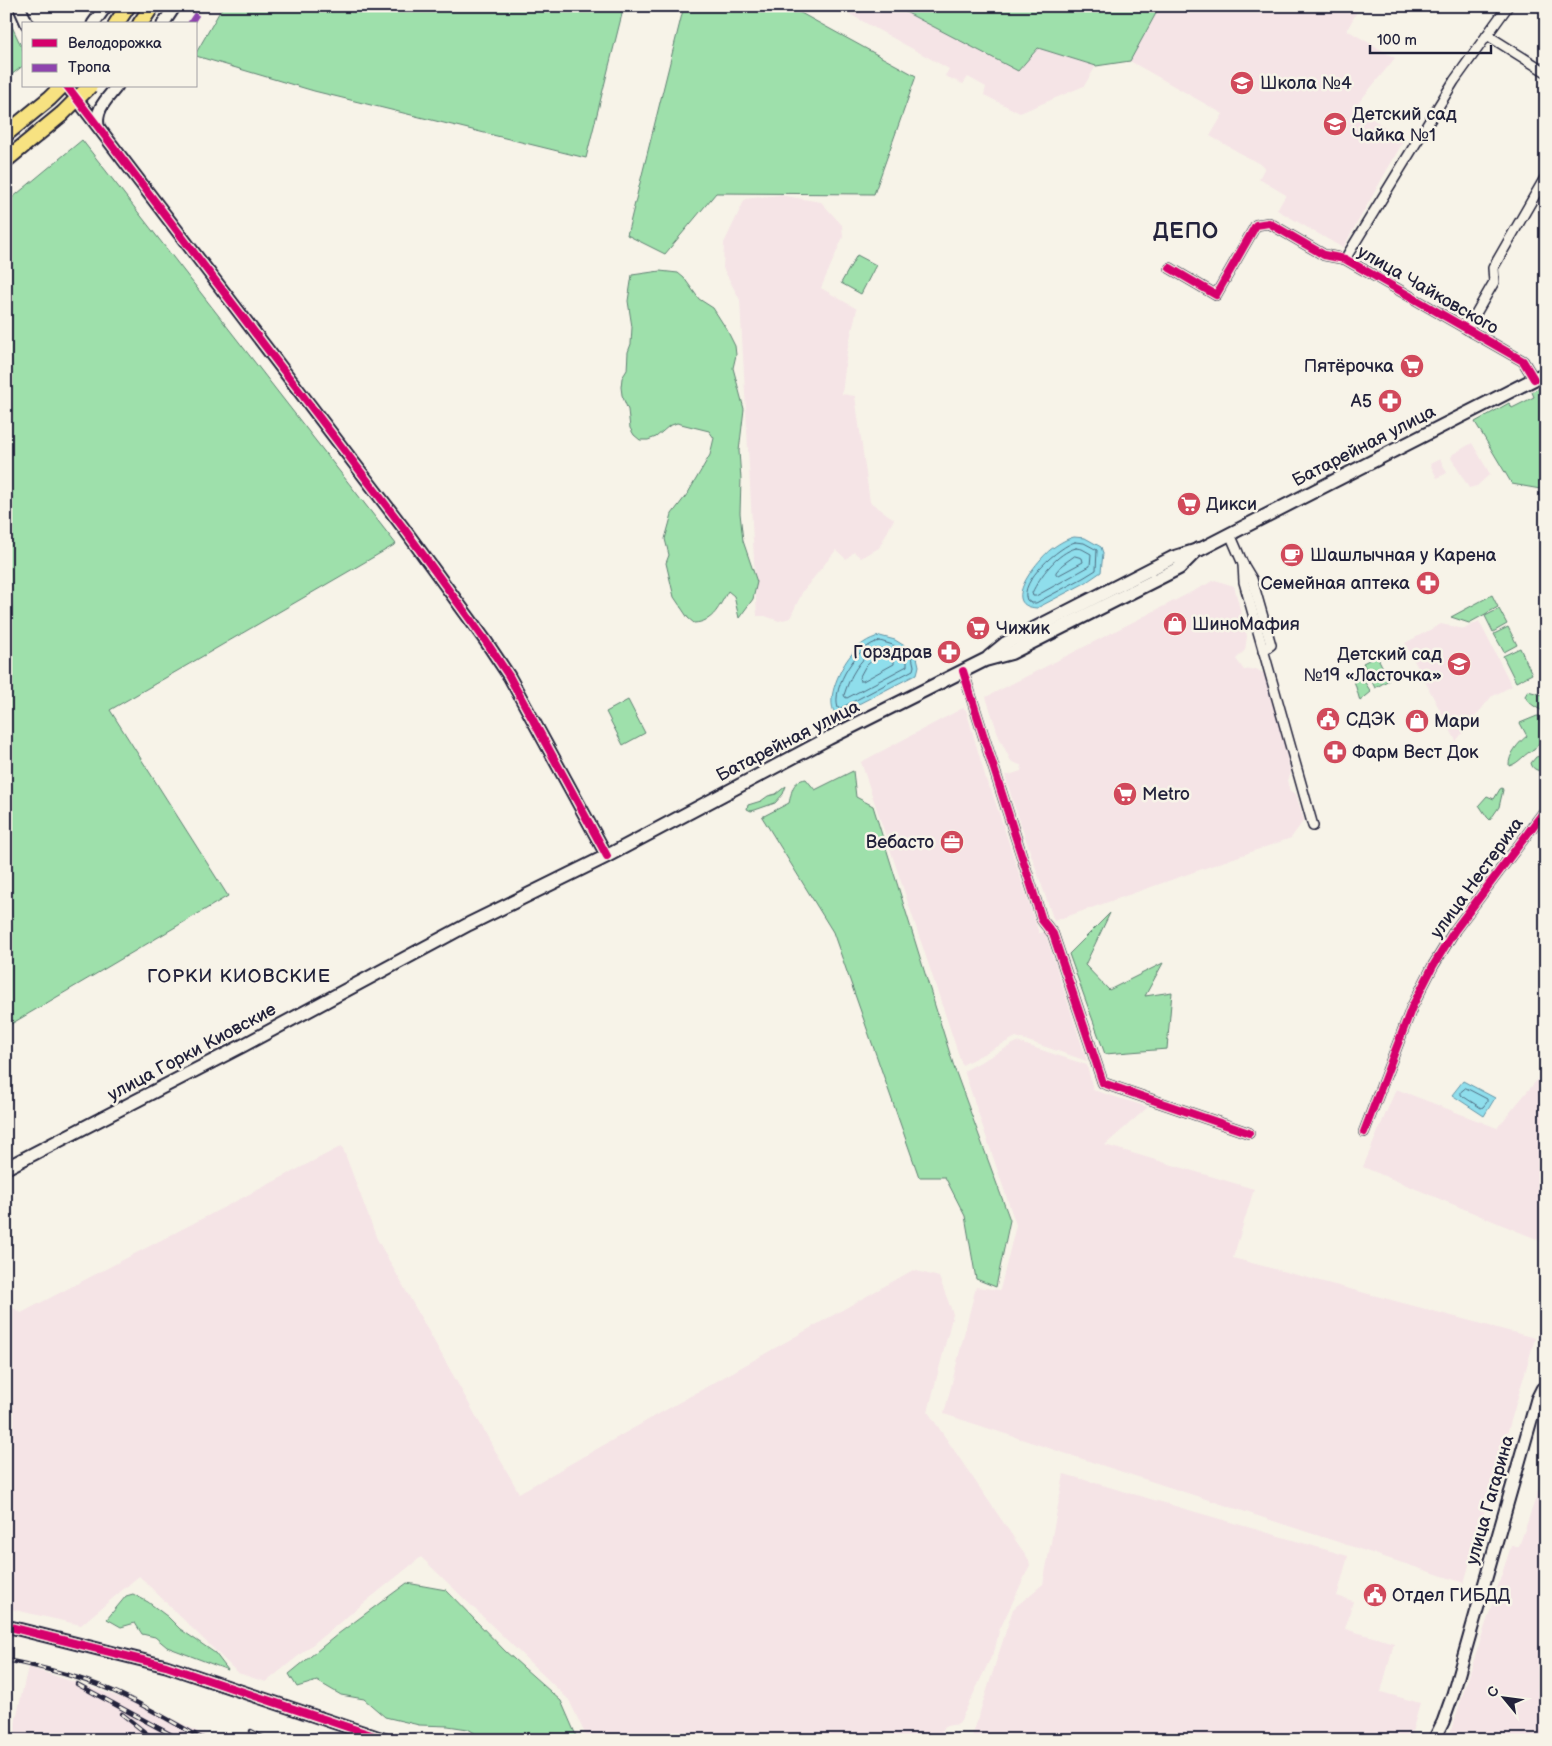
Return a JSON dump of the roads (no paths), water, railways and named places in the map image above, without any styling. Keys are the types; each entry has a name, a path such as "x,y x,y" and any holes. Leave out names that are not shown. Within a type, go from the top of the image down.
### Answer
{"main road":[{"path":"117,22 128,6"},
{"path":"141,22 152,6"},
{"path":"6,134 60,88"},
{"path":"6,160 62,114 88,88"},
{"name":"Батарейная улица","path":"608,856 829,738 985,660 1006,643 1172,558 1198,549 1230,534 1540,376"},
{"name":"улица Горки Киовские","path":"6,1168 469,924 608,856"}],"street":[{"path":"19,6 26,22"},
{"path":"94,22 106,6"},
{"path":"164,22 176,6"},
{"path":"1346,259 1454,81 1508,6"},
{"path":"1487,35 1546,72"},
{"path":"69,88 405,530 486,640 509,676 608,856"},
{"path":"98,126 96,117 103,103 115,88"},
{"path":"1467,329 1494,282 1493,268 1546,176"},
{"name":"улица Чайковского","path":"1170,268 1216,295 1256,225 1269,223 1324,255 1346,259 1523,361 1540,376"},
{"path":"1230,534 1252,579 1271,645 1263,651"},
{"path":"1243,564 1244,582 1313,826"},
{"path":"963,671 1042,920 1053,934 1103,1083 1249,1133"},
{"name":"улица Нестериха","path":"1364,1132 1412,1007 1433,966 1455,930 1546,809"},
{"name":"улица Гагарина","path":"1434,1740 1444,1722 1453,1694 1537,1399 1542,1389 1546,1386"},
{"path":"6,1626 166,1666 386,1740"}],"water":[{"path":"1074,537 1085,538 1101,547 1103,553 1101,572 1085,583 1037,608 1026,605 1021,600 1021,591 1031,572 1050,550"},
{"path":"880,636 895,640 916,653 919,666 917,674 841,713 835,713 832,707 833,692 847,660 860,646"},
{"path":"1463,1081 1495,1098 1484,1116 1452,1095"}],"railway":[{"path":"6,1660 61,1673 113,1691 137,1702 205,1740"},
{"path":"77,1684 181,1740"},
{"path":"122,1714 147,1734 158,1740"},
{"path":"251,1731 268,1740"}],"place":[{"name":"Школа №4","path":"1242,83"},
{"name":"Детский сад Чайка №1","path":"1335,124"},
{"name":"Пятёрочка","path":"1412,366"},
{"name":"А5","path":"1390,401"},
{"name":"Дикси","path":"1189,504"},
{"name":"Шашлычная у Карена","path":"1292,555"},
{"name":"Семейная аптека","path":"1428,583"},
{"name":"ШиноМафия","path":"1175,624"},
{"name":"Чижик","path":"978,628"},
{"name":"Горздрав","path":"949,652"},
{"name":"Детский сад №19 «Ласточка»","path":"1459,664"},
{"name":"СДЭК","path":"1328,719"},
{"name":"Мари","path":"1417,721"},
{"name":"Фарм Вест Док","path":"1335,752"},
{"name":"Metro","path":"1125,794"},
{"name":"Вебасто","path":"952,842"},
{"name":"Отдел ГИБДД","path":"1375,1595"}],"district":[{"name":"ДЕПО","path":"1186,231"},
{"name":"ГОРКИ КИОВСКИЕ","path":"239,976"}]}
